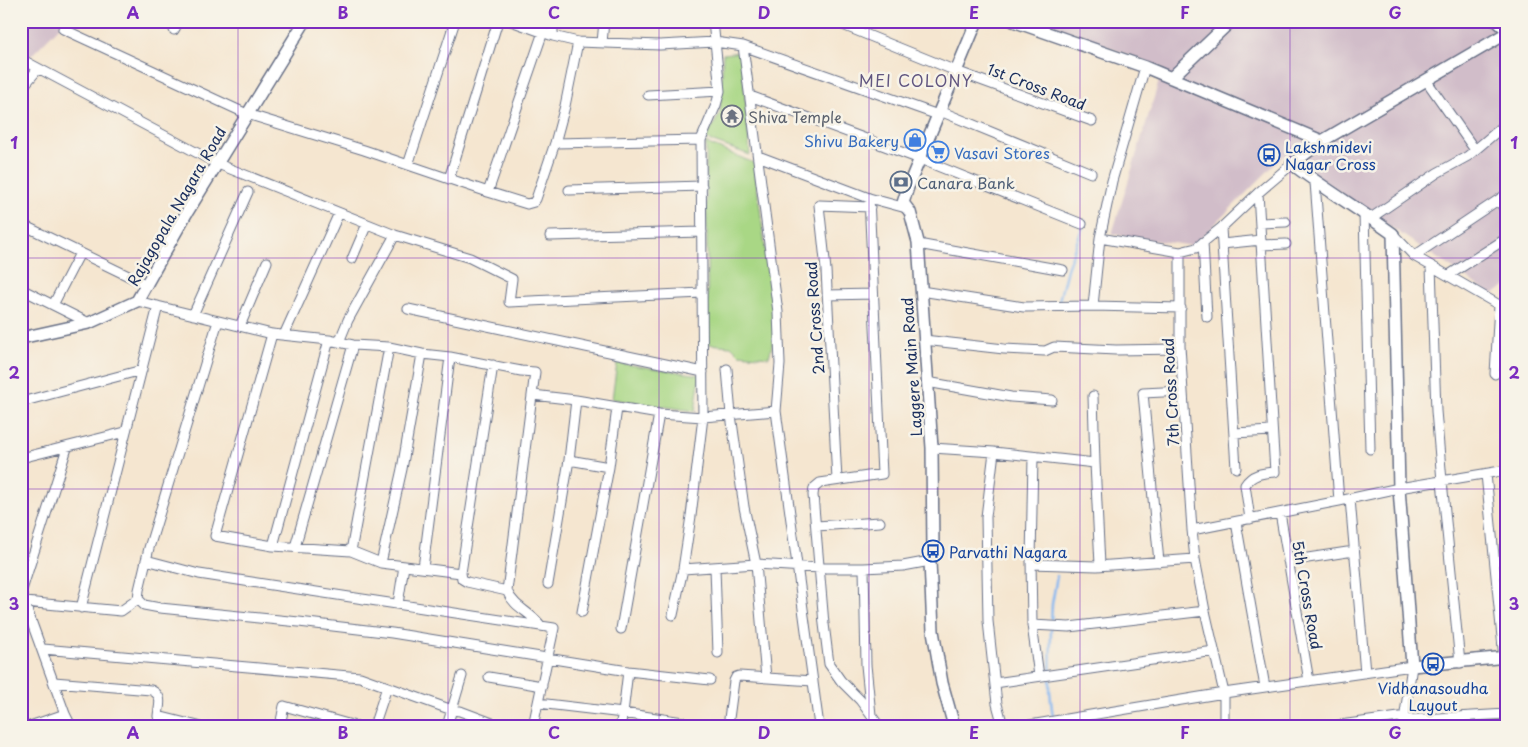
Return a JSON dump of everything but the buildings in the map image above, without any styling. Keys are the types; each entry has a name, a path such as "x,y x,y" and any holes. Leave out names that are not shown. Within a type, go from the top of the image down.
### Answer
{"street":[{"path":"174,30 179,21"},
{"name":"Rajagopala Nagara Road","path":"21,338 89,323 138,301 186,214 305,21"},
{"path":"408,164 455,21"},
{"path":"450,179 498,21"},
{"path":"511,21 553,36 578,42 680,45 716,42 743,46 939,113 1091,173"},
{"path":"553,21 553,36"},
{"path":"602,42 604,21"},
{"path":"674,615 691,516 703,417 702,140 720,91 713,21"},
{"name":"1st Cross Road","path":"833,21 956,71 1092,121"},
{"name":"Laggere Main Road","path":"954,726 942,682 933,631 930,561 933,551 932,448 918,244 910,212 903,203 977,21"},
{"path":"1013,21 1145,67 1322,141"},
{"path":"1171,78 1231,21"},
{"path":"1100,238 1180,252 1196,248 1292,164 1322,141 1507,31 1497,21"},
{"path":"63,30 247,114 408,164 527,204 534,202 555,143 565,106 578,42"},
{"path":"488,192 544,32"},
{"path":"743,46 778,312 780,364 776,411 819,726"},
{"path":"21,58 38,69 218,164 394,235 470,258 512,279 509,302 702,293"},
{"path":"1093,306 1100,238 1112,181 1145,67"},
{"path":"21,89 38,69"},
{"path":"1426,80 1475,150"},
{"path":"648,95 720,91"},
{"path":"750,96 920,159 1082,224"},
{"path":"1368,216 1468,156 1507,123"},
{"path":"555,143 702,140"},
{"path":"758,156 869,203 906,208"},
{"path":"1292,164 1315,182 1393,234 1414,256 1503,304 1495,374"},
{"path":"1315,182 1339,501"},
{"path":"569,190 702,186"},
{"path":"193,315 248,192"},
{"path":"1250,519 1245,485 1255,475 1275,472 1258,193"},
{"path":"1414,256 1507,194"},
{"path":"1498,200 1507,212"},
{"path":"869,203 882,474 820,483 814,488 814,495 829,664 841,681 860,700 879,726"},
{"name":"2nd Cross Road","path":"837,480 827,295 819,205 869,203"},
{"path":"284,335 339,213"},
{"path":"1368,216 1370,449"},
{"path":"1260,223 1286,222"},
{"path":"21,224 147,285"},
{"path":"352,259 367,224"},
{"path":"1221,228 1236,468"},
{"path":"550,236 702,232"},
{"path":"1393,234 1399,488 1412,666 1405,723"},
{"path":"339,342 348,320 394,235"},
{"path":"1449,275 1507,238"},
{"path":"1203,242 1208,317"},
{"path":"918,244 1063,270"},
{"path":"1222,244 1286,244"},
{"name":"7th Cross Road","path":"1180,252 1180,350 1192,530 1195,559 1205,611 1224,693 1224,726"},
{"path":"53,305 80,253"},
{"path":"240,326 267,262"},
{"path":"1431,266 1436,411 1460,662"},
{"path":"21,289 89,323"},
{"path":"921,291 1024,306 1181,308"},
{"path":"827,295 873,294"},
{"path":"138,301 272,334 329,340 353,345 390,347 535,372 507,591 514,603 536,619 541,626"},
{"path":"81,608 158,306"},
{"path":"408,309 703,372"},
{"path":"25,602 121,611 138,599 146,560 218,321"},
{"path":"272,334 215,536 273,546 351,550 380,563 462,573"},
{"path":"273,546 329,340"},
{"path":"924,340 1004,349 1045,351 1054,347 1116,350 1180,350"},
{"path":"295,547 353,345"},
{"path":"351,550 390,347"},
{"path":"380,563 402,469 422,354"},
{"path":"423,568 450,357"},
{"path":"494,364 462,579 467,582 507,591"},
{"path":"727,369 731,415 744,507 756,564 766,678"},
{"path":"21,402 142,370"},
{"path":"927,382 1011,397 1052,400"},
{"path":"1158,562 1143,393 1183,391"},
{"path":"533,396 576,400 659,414 703,417 776,411"},
{"path":"1093,396 1100,565"},
{"path":"548,584 569,460 576,400"},
{"path":"582,612 609,467 616,408"},
{"path":"621,629 659,414"},
{"path":"1234,433 1272,431"},
{"path":"21,458 125,432"},
{"path":"67,448 21,593 71,726"},
{"path":"932,448 994,452 1095,463"},
{"path":"994,452 986,526 988,621 997,704 1002,726"},
{"path":"1033,457 1032,625 1039,676"},
{"path":"569,460 609,467"},
{"path":"1192,530 1399,488 1507,470"},
{"path":"1024,726 1224,693 1412,666 1505,658 1486,474"},
{"path":"1350,499 1365,673"},
{"name":"5th Cross Road","path":"1280,513 1309,681"},
{"path":"816,526 880,522"},
{"path":"1236,522 1265,687"},
{"path":"1288,561 1354,551"},
{"path":"1031,564 1100,565 1195,559"},
{"path":"146,560 199,574 554,628 533,726"},
{"path":"683,570 756,564 797,568 864,568 903,566 930,561"},
{"path":"398,604 404,566"},
{"path":"715,568 718,653"},
{"path":"864,568 866,665 871,716"},
{"path":"138,599 144,605 160,608 382,632 628,670 710,680"},
{"path":"1032,625 1069,628 1205,611"},
{"path":"42,650 360,677 500,726"},
{"path":"995,683 1214,651"},
{"path":"620,726 628,670"},
{"path":"447,726 462,676"},
{"path":"489,677 542,686"},
{"path":"728,726 736,677 813,682"},
{"path":"54,682 152,690 160,696 158,716 198,726"},
{"path":"374,726 387,687"},
{"path":"538,703 683,722"},
{"path":"280,726 284,706 355,726"},
{"path":"30,726 65,714"},
{"path":"1405,723 1507,714"},
{"path":"1333,726 1399,717 1405,723"}],"shaded area":[{"path":"21,21 65,21 21,66"},
{"path":"1041,21 1507,21 1507,285 1492,295 1284,155 1193,246 1112,234 1163,68"}],"green space":[{"path":"741,52 750,155 705,139 720,114 723,54"},
{"path":"706,143 754,163 776,330 769,357 739,354 731,346 708,344"},
{"path":"617,363 700,375 695,411 612,399"}],"waterway":[{"path":"1059,301 1067,269 1085,221"},
{"path":"1051,624 1057,576"},
{"path":"1051,629 1050,691 1053,719"}],"place":[{"name":"Shiva Temple","path":"732,116"},
{"name":"Shivu Bakery","path":"915,140"},
{"name":"Vasavi Stores","path":"938,152"},
{"name":"Lakshmidevi Nagar Cross","path":"1269,155"},
{"name":"Canara Bank","path":"901,182"},
{"name":"Parvathi Nagara","path":"933,551"},
{"name":"Vidhanasoudha Layout","path":"1433,664"}],"district":[{"name":"MEI COLONY","path":"916,80"}]}
